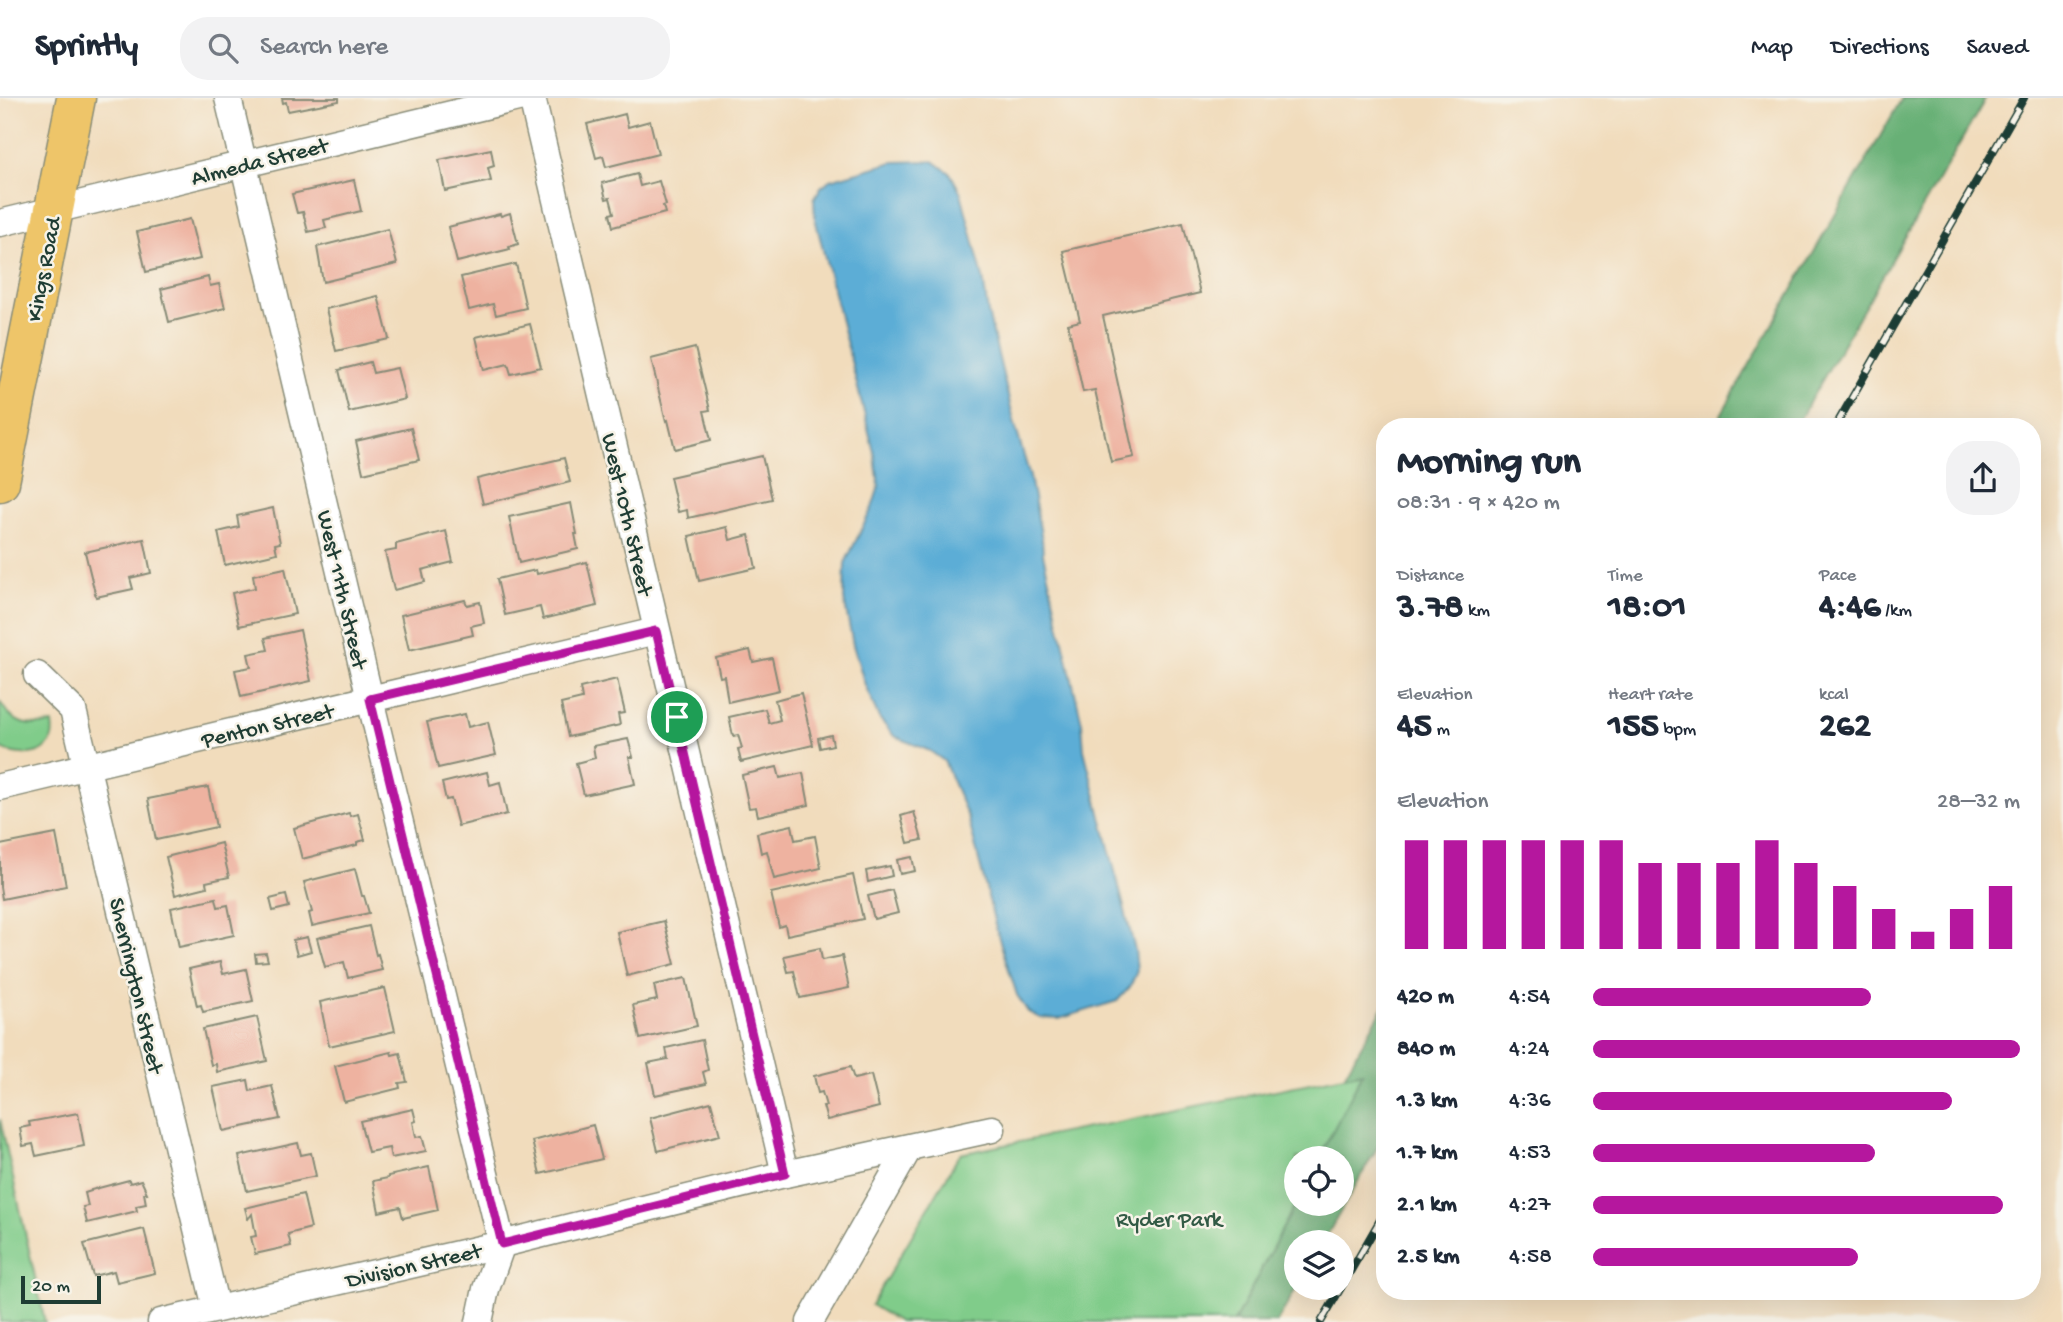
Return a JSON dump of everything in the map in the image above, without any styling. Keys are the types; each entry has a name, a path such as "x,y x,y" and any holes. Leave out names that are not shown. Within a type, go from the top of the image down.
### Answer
{"main road":[{"name":"Kings Road","path":"0,482 76,98"}],"street":[{"name":"West 11th Street","path":"228,98 502,1244"},
{"name":"Almeda Street","path":"0,223 518,98"},
{"name":"West 10th Street","path":"532,98 785,1174"},
{"name":"Penton Street","path":"0,787 656,631"},
{"name":"Sherrington Street","path":"37,675 74,710 216,1308"},
{"name":"Division Street","path":"161,1322 502,1244 785,1174 992,1129"},
{"path":"815,1320 909,1148"},
{"path":"479,1322 486,1289 502,1244"}],"green space":[{"path":"1902,98 1986,98 1800,418 1719,418"},
{"path":"0,702 10,716 22,723 52,724 50,743 44,749 28,754 0,748"},
{"path":"1376,1020 1376,1150 1354,1188 1354,1146 1325,1146 1363,1072 1344,1076"},
{"name":"Ryder Park","path":"1364,1072 1325,1146 1284,1146 1284,1216 1289,1216 1234,1322 899,1322 871,1305 960,1154"},
{"path":"0,1119 45,1322 0,1322"},
{"path":"1289,1216 1338,1216 1330,1230 1284,1230 1284,1300 1290,1300 1277,1322 1234,1322"}],"water":[{"path":"933,161 950,173 961,193 983,278 988,313 1030,477 1043,554 1082,723 1084,750 1135,950 1137,971 1130,987 1117,1001 1059,1019 1040,1018 1028,1012 1017,995 997,932 968,817 944,761 930,751 894,736 879,718 865,685 853,645 844,599 845,563 872,508 879,486 875,456 815,218 814,199 821,187 830,180 893,162"}],"building":[{"path":"282,98 339,98 339,101 288,111"},
{"path":"625,114 628,127 650,121 658,154 606,167 603,156 596,158 587,124"},
{"path":"491,149 494,166 488,168 491,181 445,191 439,160"},
{"path":"637,174 640,186 659,181 666,205 663,206 665,213 613,227 610,214 614,213 610,198 606,199 602,183"},
{"path":"354,180 361,211 324,220 326,228 308,232 303,212 297,213 292,194"},
{"path":"510,213 518,244 509,247 510,249 457,262 448,227"},
{"path":"190,219 200,259 146,272 137,232"},
{"path":"1183,223 1200,293 1103,316 1134,457 1111,462 1095,390 1083,392 1068,324 1080,321 1063,251"},
{"path":"388,229 397,264 323,282 317,247"},
{"path":"516,264 526,308 496,315 493,304 469,310 461,277"},
{"path":"208,277 210,286 219,284 225,308 169,322 161,289"},
{"path":"378,296 389,339 336,351 326,309"},
{"path":"530,324 541,367 511,374 508,364 484,370 476,337"},
{"path":"695,348 710,410 704,411 711,440 675,449 651,359"},
{"path":"370,362 373,373 397,368 405,399 349,412 339,370"},
{"path":"411,428 419,460 363,473 356,441"},
{"path":"762,456 772,499 688,518 687,510 678,512 670,477"},
{"path":"564,458 570,482 483,504 477,479"},
{"path":"571,503 578,549 519,563 509,517"},
{"path":"273,508 280,543 275,544 277,553 225,565 218,532 239,527 237,516"},
{"path":"727,527 730,540 749,535 756,568 699,581 689,536"},
{"path":"446,531 453,562 422,570 425,582 394,590 385,552 396,550 396,544"},
{"path":"144,539 151,573 130,578 133,589 96,597 85,552"},
{"path":"587,562 597,606 543,619 540,607 505,615 497,579 536,570 537,574"},
{"path":"285,568 295,614 239,626 232,593 255,588 253,575"},
{"path":"465,600 467,605 480,602 484,623 471,626 473,635 409,650 401,615"},
{"path":"300,630 311,681 241,697 235,670 251,667 248,654 268,650 265,638"},
{"path":"750,650 753,662 772,658 779,690 728,702 724,676 720,677 716,658"},
{"path":"617,679 625,713 618,714 620,725 568,737 561,704 582,699 580,688"},
{"path":"801,693 813,745 741,762 738,749 742,748 738,735 733,736 729,717 765,709 769,723 780,720 775,700"},
{"path":"465,714 468,727 488,722 496,755 438,768 427,722"},
{"path":"831,735 833,745 820,748 818,738"},
{"path":"628,739 633,757 629,757 635,784 584,795 576,763 595,758 593,746"},
{"path":"777,767 780,778 803,773 809,805 758,816 756,807 749,808 742,775"},
{"path":"487,772 490,785 500,782 507,814 458,826 451,799 446,800 442,783"},
{"path":"208,787 216,827 156,840 148,799"},
{"path":"914,812 922,840 908,843 901,816"},
{"path":"349,813 350,816 358,814 365,840 357,842 357,845 302,859 294,828"},
{"path":"792,825 795,840 815,836 821,868 774,879 767,851 761,853 757,833"},
{"path":"56,834 66,886 2,899 0,845"},
{"path":"221,843 229,877 206,882 207,887 175,895 166,857"},
{"path":"912,857 915,871 900,874 897,860"},
{"path":"890,866 892,876 868,882 866,871"},
{"path":"355,869 369,913 312,926 309,913 312,912 304,882"},
{"path":"853,875 863,919 787,935 785,925 779,927 771,893"},
{"path":"892,890 898,913 874,919 868,896"},
{"path":"286,895 289,907 273,911 270,899"},
{"path":"216,898 218,907 228,905 234,935 179,947 171,908"},
{"path":"664,921 675,964 627,976 617,932"},
{"path":"369,926 382,970 348,978 344,962 325,967 317,938"},
{"path":"307,937 311,951 297,955 293,940"},
{"path":"820,948 822,960 842,956 849,988 800,998 794,971 788,972 784,956"},
{"path":"266,953 268,961 256,962 255,954"},
{"path":"220,962 223,974 246,969 253,1001 203,1012 201,1005 197,1006 189,969"},
{"path":"686,978 697,1026 640,1039 633,1005 657,1000 654,985"},
{"path":"385,988 395,1031 329,1046 320,1002"},
{"path":"257,1017 267,1061 217,1072 216,1064 211,1065 203,1029"},
{"path":"702,1040 708,1070 703,1072 706,1084 655,1095 648,1063 668,1059 666,1048"},
{"path":"391,1052 392,1055 400,1053 407,1082 399,1083 400,1088 344,1102 335,1066"},
{"path":"850,1067 854,1079 871,1075 879,1107 827,1120 822,1092 818,1093 814,1076"},
{"path":"248,1080 250,1091 272,1086 280,1119 223,1131 213,1087"},
{"path":"711,1102 720,1135 658,1151 650,1118"},
{"path":"413,1109 416,1137 422,1136 426,1151 391,1158 389,1148 368,1152 360,1121"},
{"path":"78,1113 84,1146 36,1156 33,1144 23,1146 20,1128 30,1126 29,1122"},
{"path":"593,1125 602,1159 540,1174 532,1141"},
{"path":"298,1143 301,1155 311,1153 316,1176 247,1191 239,1156"},
{"path":"429,1167 438,1210 403,1218 400,1207 379,1212 373,1181"},
{"path":"129,1180 130,1183 141,1180 147,1193 144,1193 146,1204 136,1206 137,1211 87,1223 83,1207 88,1206 85,1193"},
{"path":"303,1194 311,1228 288,1234 291,1246 255,1254 251,1237 256,1236 252,1214 248,1219 245,1208"},
{"path":"144,1229 155,1273 117,1282 114,1271 93,1276 84,1244"}],"railway":[{"path":"1840,418 2024,98"},
{"path":"1354,1265 1376,1227"},
{"path":"1321,1322 1334,1300"}],"route":[{"path":"656,631 677,717 785,1174 502,1244 370,699 656,631"}]}
